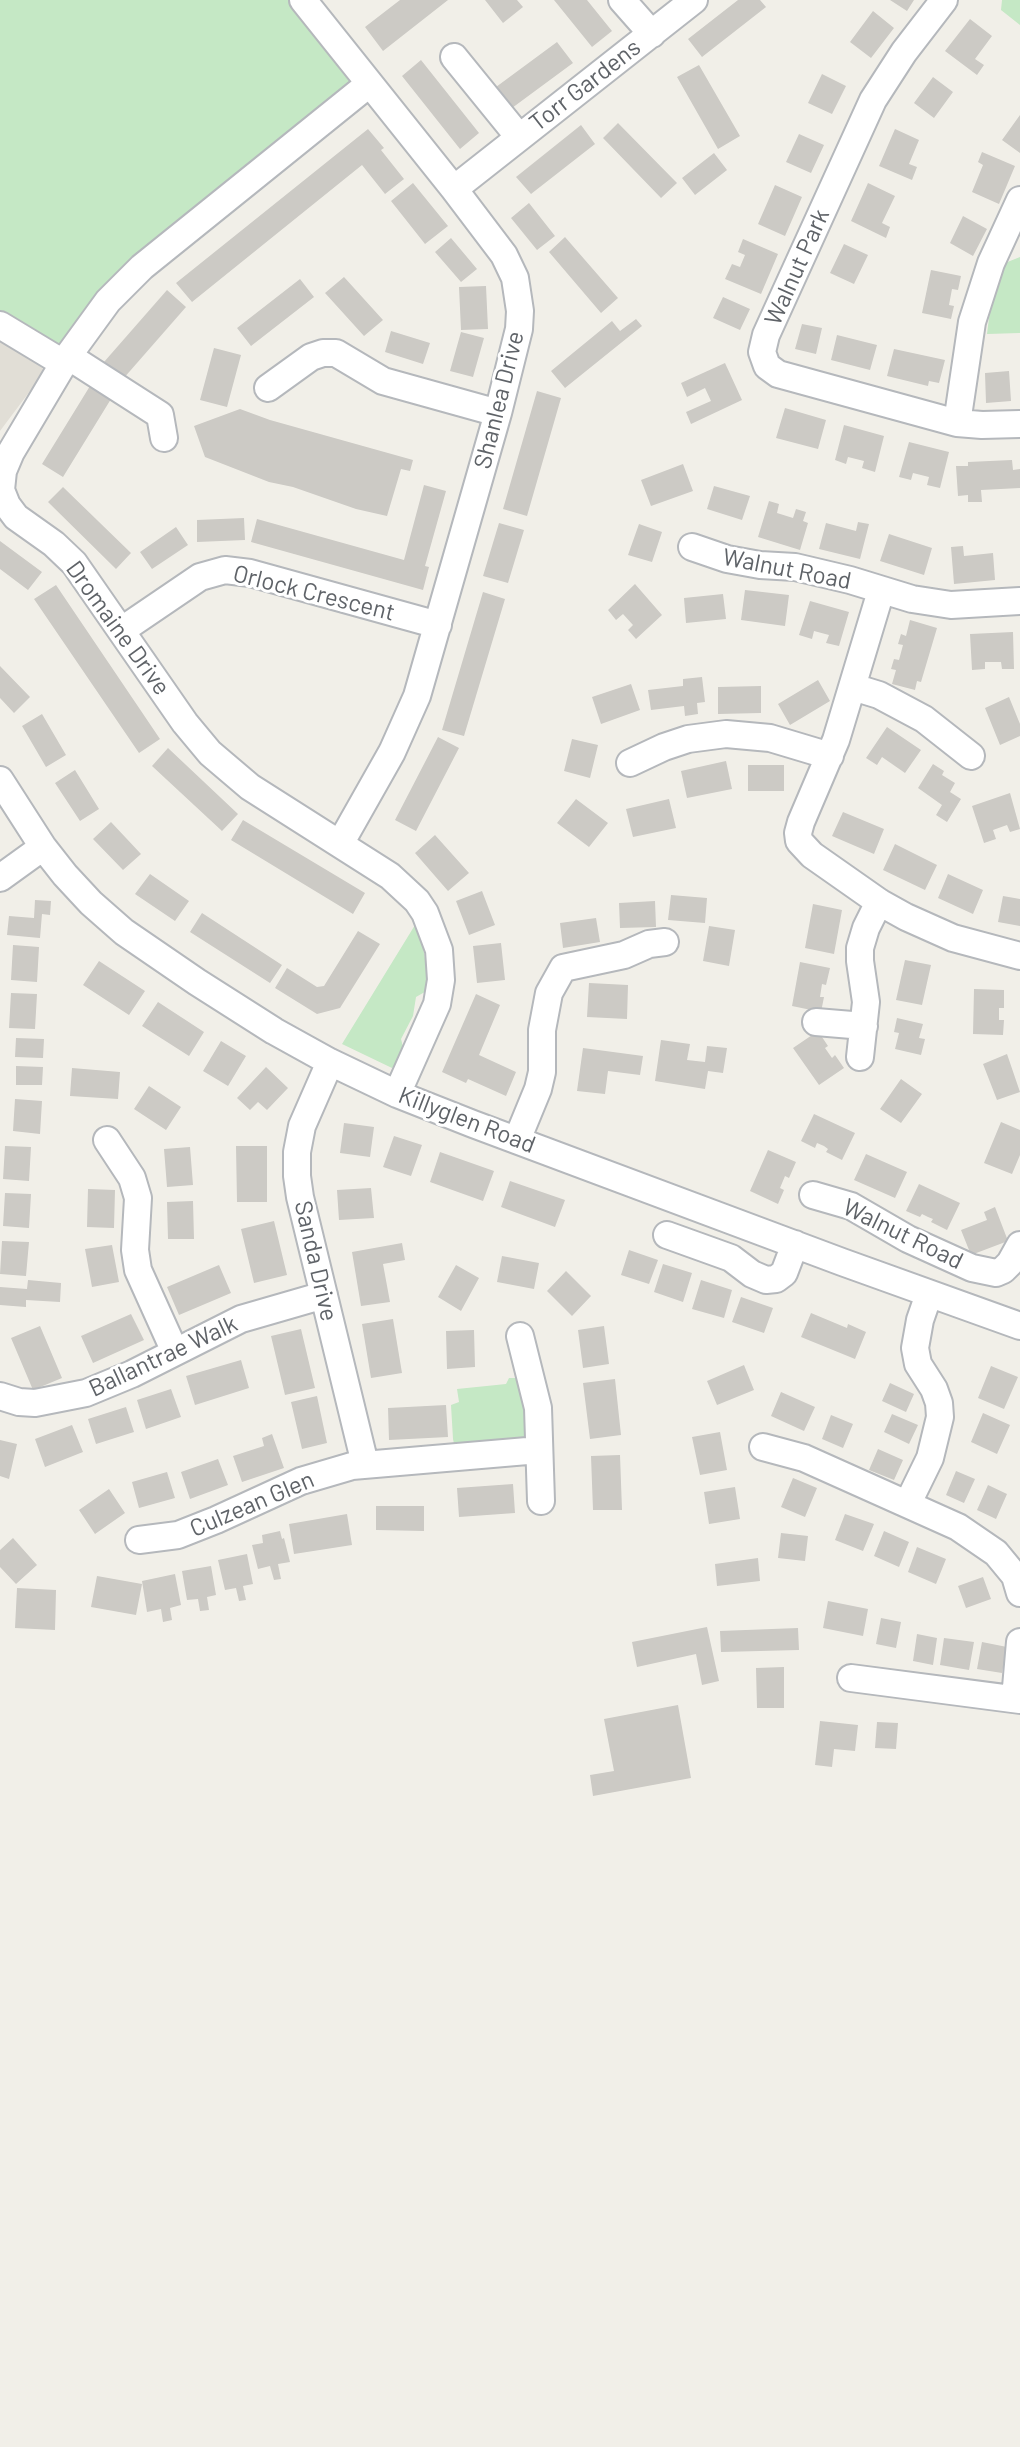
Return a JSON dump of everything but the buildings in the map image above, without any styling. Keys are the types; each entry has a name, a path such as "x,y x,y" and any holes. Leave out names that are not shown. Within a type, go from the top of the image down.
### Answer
{"street":[{"name":"Shanlea Drive","path":"303,0 454,188 504,255 518,291 519,329 498,414 417,696 405,725 340,845"},
{"name":"Torr Gardens","path":"622,0 652,34"},
{"name":"Torr Gardens","path":"454,188 694,0"},
{"name":"Walnut Park","path":"944,0 904,52 873,100 766,335 762,352 767,366 778,374 957,423 1020,425"},
{"name":"Torr Gardens","path":"454,57 519,137"},
{"name":"Dromaine Drive","path":"369,84 142,267 108,301 66,359 11,452 3,471 1,490 16,517 54,544 74,563 185,723 210,753 250,788 390,876 417,901 425,913 439,950 441,979 437,1004 397,1094"},
{"path":"957,423 972,322 991,263 1020,200"},
{"path":"0,325 66,359 160,415 164,438"},
{"path":"268,387 312,357 323,353 337,353 383,381 498,414"},
{"name":"Walnut Road","path":"692,547 727,559 760,565 795,567 912,599 951,605 1020,601"},
{"name":"Orlock Crescent","path":"122,629 200,577 225,570 250,573 438,625"},
{"name":"Walnut Road","path":"881,591 830,756 797,833 799,841 812,855 879,902 906,917 953,938 1020,956"},
{"path":"853,687 879,695 924,719 971,756"},
{"path":"630,763 688,739 726,734 770,738 830,756"},
{"name":"Killyglen Road","path":"0,780 43,847 91,903 124,932 274,1031 330,1062 397,1094 517,1140 1020,1326"},
{"path":"0,878 43,847"},
{"path":"860,1057 866,997 860,948 879,902"},
{"path":"517,1140 534,1100 542,1072 542,1030 549,993 563,968 624,955 649,944 665,942"},
{"path":"816,1022 864,1026"},
{"name":"Sanda Drive","path":"330,1062 302,1126 296,1165 300,1197 365,1464"},
{"path":"107,1140 132,1178 138,1198 135,1250 138,1270 175,1352"},
{"name":"Walnut Road","path":"813,1195 851,1206 908,1239 972,1268 996,1273 1003,1270 1010,1264 1020,1245"},
{"path":"667,1235 731,1258 752,1274 766,1280 776,1279 784,1273 795,1244"},
{"path":"908,1503 930,1458 940,1417 939,1403 918,1364 915,1348 929,1294"},
{"name":"Ballantrae Walk","path":"0,1396 19,1402 35,1403 86,1393 132,1374 241,1319 324,1295"},
{"path":"520,1336 538,1408 541,1501"},
{"path":"763,1447 804,1458 908,1503 982,1542 996,1553 1018,1582"},
{"name":"Culzean Glen","path":"139,1540 178,1535 301,1481 365,1464 539,1450"},
{"path":"851,1678 1017,1700 1020,1642"}],"shaded area":[{"path":"0,336 28,353 45,371 0,431"}],"green space":[{"path":"0,0 288,0 355,89 62,352 0,316"},
{"path":"1002,0 1020,0 1020,25 1001,10"},
{"path":"1020,257 1020,333 987,334 991,302 1005,263"},
{"path":"415,925 422,941 430,989 416,997 413,1016 401,1039 405,1055 392,1068 342,1044"},
{"path":"509,1378 519,1378 533,1415 523,1439 455,1448 451,1405 459,1402 457,1389 506,1384"}]}
